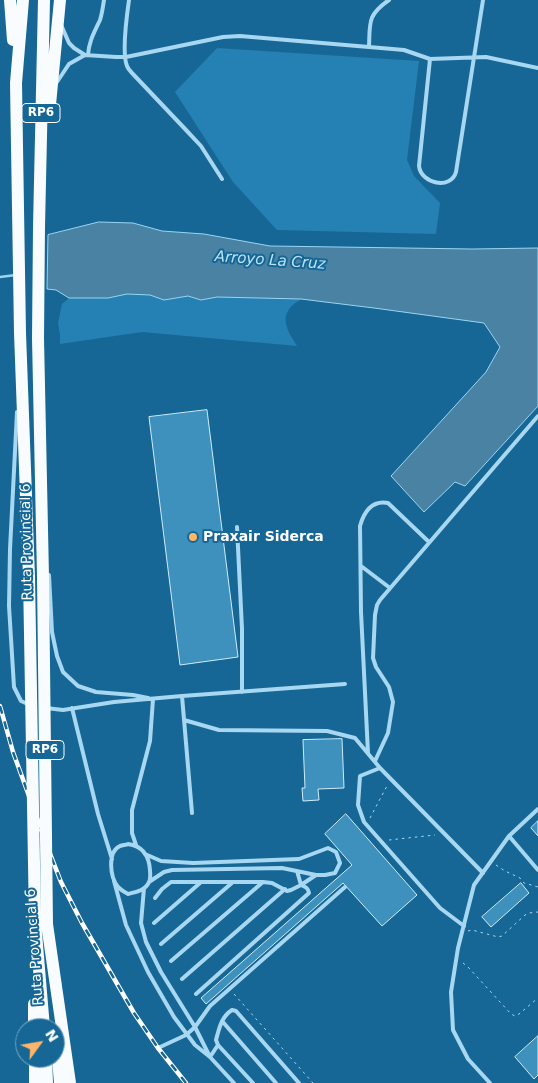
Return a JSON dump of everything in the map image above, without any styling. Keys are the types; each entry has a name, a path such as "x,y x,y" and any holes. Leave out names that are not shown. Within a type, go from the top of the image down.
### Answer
{"highway":[{"path":"10,0 16,83"},
{"name":"Ruta Provincial 6","path":"22,0 16,83 18,227 44,1018"},
{"name":"Ruta Provincial 6","path":"44,0 38,338 40,448 46,575 41,922 60,1083"},
{"path":"39,227 60,0"},
{"path":"35,1018 41,922"},
{"path":"41,922 70,1083"},
{"path":"35,1068 35,1083"},
{"path":"46,1068 47,1083"}],"lane":[{"path":"86,55 88,44 103,12 104,0"},
{"path":"129,0 127,66 196,141 222,179"},
{"path":"368,47 372,15 389,0"},
{"path":"430,59 419,166 420,172 425,178 433,182 450,181 454,178 483,0"},
{"path":"58,18 69,42 74,48 86,55 126,57 223,37 240,36 404,50 430,59 486,57 538,68"},
{"path":"51,93 69,64 86,55"},
{"path":"18,402 21,338"},
{"path":"17,412 9,606 14,687 21,702 36,707 63,710 114,702 345,684"},
{"path":"375,761 388,733 393,702 389,687 376,667 373,658 377,605 538,416"},
{"path":"40,448 47,536"},
{"path":"368,754 361,612 360,526 362,518 373,505 380,502 388,503 429,542"},
{"path":"236,527 242,629 242,692"},
{"path":"360,566 390,588"},
{"path":"46,575 52,632 57,656 64,672 78,686 96,692 133,694 153,699"},
{"path":"182,696 192,813"},
{"path":"149,882 149,860 136,845 132,833 132,810 150,741 153,699"},
{"path":"72,708 98,814 112,859"},
{"path":"184,720 219,730 327,731 355,738 380,768 483,873"},
{"path":"380,768 360,776 358,806 364,822 440,908 464,926"},
{"path":"490,1083 468,1058 453,1030 451,992 456,959 474,885 509,836 538,809"},
{"path":"509,836 538,870"},
{"path":"136,845 120,846 114,851 111,866 126,925 148,972 186,1035 234,1083"},
{"path":"114,881 118,887 128,894 144,888 149,882 164,872 172,870 282,868 325,875 335,873 340,863 336,852 328,848 299,859 193,863 161,861 145,854"},
{"path":"297,870 301,885"},
{"path":"155,898 171,882 263,882 272,883 287,891 301,885 316,875"},
{"path":"160,944 233,881"},
{"path":"171,961 263,882"},
{"path":"154,923 200,883"},
{"path":"196,994 309,893 306,886 301,885"},
{"path":"158,1048 186,1035 195,1027 210,1006 229,988 345,887"},
{"path":"144,888 141,923 146,942 210,1057"},
{"path":"182,979 285,889"},
{"path":"253,1083 218,1045 216,1040 222,1021 232,1010 236,1011 299,1083"},
{"path":"222,1021 276,1083"},
{"path":"210,1057 218,1045"}],"path":[{"path":"367,824 391,779"},
{"path":"381,841 444,834"},
{"path":"491,862 520,878 524,883 538,887"},
{"path":"462,932 472,930 498,937 502,936 529,912 538,912"},
{"path":"456,959 468,967 515,1016 538,998"},
{"path":"229,988 313,1083"}],"shaded area":[{"path":"217,48 419,61 407,160 414,176 440,203 436,234 277,230 233,182 175,92"},
{"path":"127,294 150,295 164,300 188,296 201,300 217,297 301,299 289,309 286,315 286,324 297,346 142,332 60,344 58,323 62,304 69,298 108,298"}],"water":[{"path":"99,222 133,223 162,231 204,234 270,246 538,248 538,406 465,486 455,482 424,512 391,476 486,372 500,347 484,323 301,299 217,297 201,300 188,296 164,300 150,295 127,294 108,298 69,298 56,290 47,289 48,235"}],"building":[{"name":"Praxair Siderca","path":"207,410 238,657 180,665 149,417"},
{"path":"342,739 344,788 318,789 319,800 303,801 302,788 305,788 303,740"},
{"path":"346,814 417,895 382,926 343,883 206,1004 201,998 352,865 325,834"},
{"path":"538,821 538,836 531,828"},
{"path":"521,883 529,893 491,927 482,917"},
{"path":"538,1036 538,1075 534,1079 515,1057"}],"waterway":[{"name":"Arroyo La Cruz","path":"0,277 16,275"}],"railway":[{"path":"0,706 13,752 61,882 82,923 134,1013 158,1048 186,1083"}],"place":[{"name":"Praxair Siderca","path":"193,537"}]}
